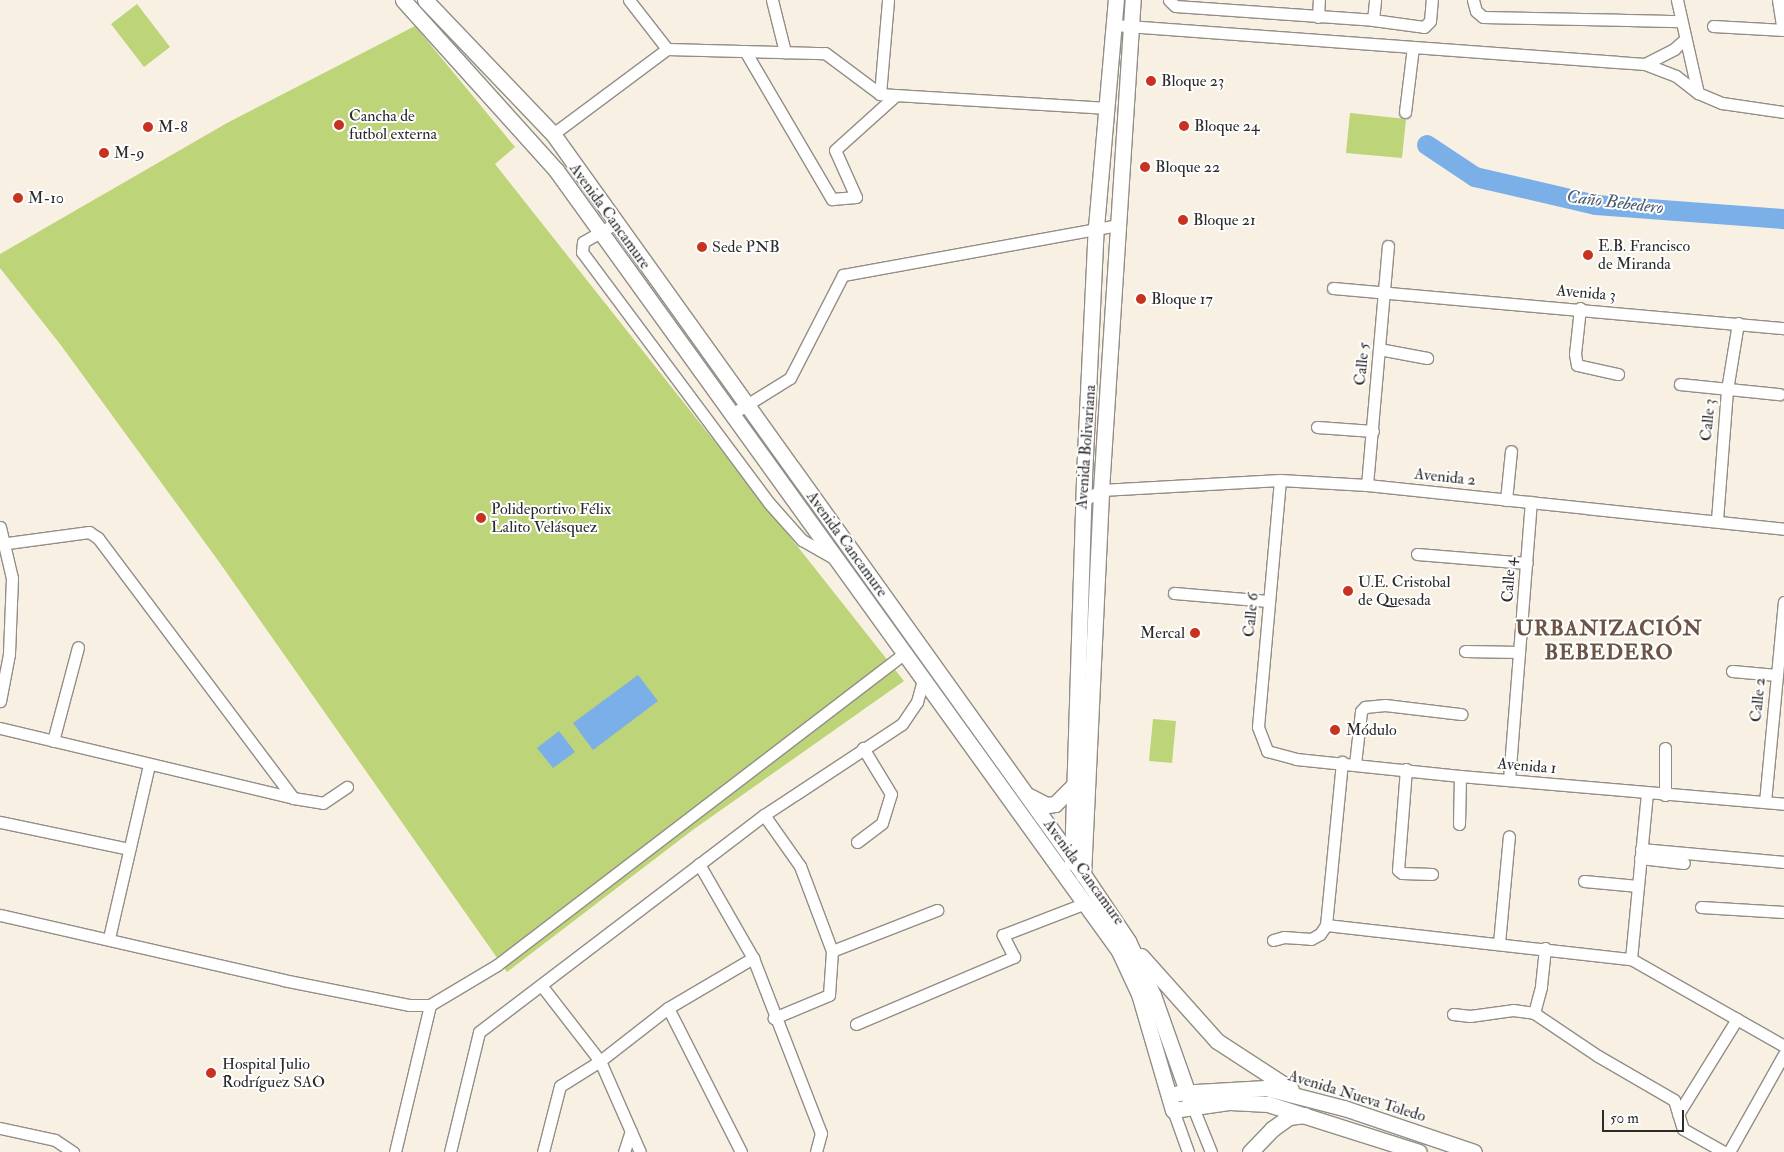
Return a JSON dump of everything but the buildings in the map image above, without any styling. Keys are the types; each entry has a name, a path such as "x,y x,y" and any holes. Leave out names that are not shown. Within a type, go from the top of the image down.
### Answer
{"main road":[{"name":"Avenida Cancamure","path":"403,0 556,170 923,679 1077,879 1128,941 1153,995 1189,1099"},
{"name":"Avenida Cancamure","path":"425,0 553,134 1072,859"},
{"name":"Avenida Bolivariana","path":"1077,879 1072,859 1084,477 1096,227 1108,108 1116,0"},
{"name":"Avenida Bolivariana","path":"1077,879 1117,225 1133,0"},
{"path":"1028,795 1047,804 1055,804 1075,784"},
{"name":"Avenida Cancamure","path":"1077,879 1083,900 1119,951 1139,994 1172,1110"},
{"path":"1128,941 1217,1041 1303,1096"},
{"name":"Avenida Nueva Toledo","path":"1172,1110 1189,1099 1266,1088 1303,1096 1474,1152"},
{"name":"Avenida Nueva Toledo","path":"1168,1094 1189,1099 1268,1104 1307,1114 1419,1152"},
{"path":"1250,1152 1272,1128 1289,1117 1307,1114"}],"street":[{"path":"629,0 667,49"},
{"path":"772,0 785,52"},
{"path":"880,94 888,0"},
{"path":"1168,0 1175,6 1231,5 1270,12 1373,20 1424,28 1430,22 1432,0"},
{"path":"1270,0 1270,12"},
{"path":"1318,17 1319,0"},
{"path":"1373,20 1375,0"},
{"path":"1473,0 1476,12 1483,17 1681,21"},
{"path":"1677,0 1698,92"},
{"path":"1713,26 1784,30 1778,0"},
{"path":"1114,24 1645,64 1676,76 1698,92 1722,103 1784,112"},
{"path":"1645,64 1674,49 1685,39"},
{"path":"1404,112 1412,47"},
{"path":"553,134 667,49 825,53 880,94 1108,108"},
{"path":"745,51 832,198 856,197 835,150 896,95"},
{"path":"483,87 497,76"},
{"path":"616,223 583,242 582,252 769,503 802,540 838,561"},
{"path":"732,414 790,378 843,275 1096,227 1117,225"},
{"name":"Calle 5","path":"1367,485 1388,246"},
{"name":"Avenida 3","path":"1333,288 1580,308 1784,328"},
{"path":"1580,308 1575,354 1577,365 1618,374"},
{"name":"Calle 3","path":"1716,520 1727,390 1738,323"},
{"path":"1379,349 1427,358"},
{"path":"1680,384 1779,394"},
{"path":"1317,427 1373,431"},
{"path":"1506,500 1511,451"},
{"path":"1083,501 1101,490 1084,477"},
{"name":"Avenida 2","path":"1101,490 1280,480 1367,485 1716,520 1784,529"},
{"name":"Calle 6","path":"1267,751 1258,727 1280,480"},
{"name":"Calle 4","path":"1509,780 1531,502"},
{"path":"0,527 1,543 12,578 9,654 0,701"},
{"path":"1,543 89,532 98,538 293,798"},
{"path":"1417,554 1526,563"},
{"path":"861,593 876,584"},
{"path":"1174,593 1269,601"},
{"name":"Calle 2","path":"1765,802 1784,602"},
{"path":"53,741 78,647"},
{"path":"1465,651 1519,652"},
{"path":"0,915 109,938 283,980 409,1005 430,1005 497,965 905,653"},
{"path":"1732,671 1777,675"},
{"path":"450,1152 479,1032 764,815 902,724 916,702 923,679"},
{"path":"1356,764 1361,711 1365,708 1385,705 1461,714"},
{"path":"0,728 293,798 322,803 346,788"},
{"path":"857,842 882,822 891,794 863,748"},
{"path":"1665,748 1665,795"},
{"name":"Avenida 1","path":"1267,751 1296,759 1342,762 1460,776 1647,794 1784,804"},
{"path":"1274,940 1284,936 1311,939 1320,934 1326,925 1342,762"},
{"path":"109,938 149,764"},
{"path":"1406,769 1398,870 1402,873 1432,874"},
{"path":"1459,824 1460,776"},
{"path":"1630,959 1647,794"},
{"path":"764,815 800,866 832,951 829,996 774,1018"},
{"path":"0,822 129,850"},
{"path":"1499,943 1509,836"},
{"path":"1641,853 1784,862"},
{"path":"1641,853 1684,864"},
{"path":"699,864 753,958 774,1018 821,1133 816,1152"},
{"path":"1584,881 1638,886"},
{"path":"856,1024 1014,957 1003,935 1083,900"},
{"path":"1701,907 1784,912"},
{"path":"832,951 937,910"},
{"path":"1326,925 1630,959 1784,1046"},
{"path":"1534,1013 1541,987 1545,948"},
{"path":"543,1152 560,1086 600,1061 668,1008 753,958"},
{"path":"541,984 600,1061 640,1152"},
{"path":"395,1152 430,1005"},
{"path":"668,1008 741,1152"},
{"path":"1453,1014 1470,1016 1513,1010 1534,1013 1598,1056 1674,1100 1683,1129 1724,1152"},
{"path":"1678,1114 1736,1019"},
{"path":"1729,1152 1784,1054"},
{"name":"Avenida Cancamure","path":"1189,1099 1211,1152"},
{"name":"Avenida Cancamure","path":"1172,1110 1188,1152"},
{"path":"0,1128 55,1140 72,1152"},
{"path":"624,1152 631,1131"}],"green space":[{"path":"137,4 170,47 144,67 111,24"},
{"name":"Polideportivo Félix Lalito Velásquez","path":"415,26 515,147 495,164 904,681 694,829 507,972 217,559 60,344 0,268 0,254 227,123"},
{"path":"1350,113 1406,119 1402,158 1346,153"},
{"path":"1153,719 1176,721 1172,763 1149,761"}],"water":[{"path":"638,675 658,701 593,750 573,723"},
{"path":"559,731 575,752 553,768 537,748"}],"waterway":[{"name":"Caño Bebedero","path":"1427,145 1475,177 1596,205 1784,219"}],"place":[{"name":"Bloque 23","path":"1151,81"},
{"name":"Cancha de futbol externa","path":"339,125"},
{"name":"Bloque 24","path":"1184,126"},
{"name":"M-8","path":"148,127"},
{"name":"M-9","path":"104,153"},
{"name":"Bloque 22","path":"1145,167"},
{"name":"M-10","path":"18,198"},
{"name":"Bloque 21","path":"1183,220"},
{"name":"Sede PNB","path":"702,247"},
{"name":"E.B. Francisco de Miranda","path":"1588,255"},
{"name":"Bloque 17","path":"1141,299"},
{"name":"Polideportivo Félix Lalito Velásquez","path":"481,518"},
{"name":"U.E. Cristobal de Quesada","path":"1348,591"},
{"name":"Mercal","path":"1195,633"},
{"name":"Módulo","path":"1335,730"},
{"name":"Hospital Julio Rodríguez SAO","path":"211,1073"}],"district":[{"name":"URBANIZACIÓN BEBEDERO","path":"1609,641"}]}
